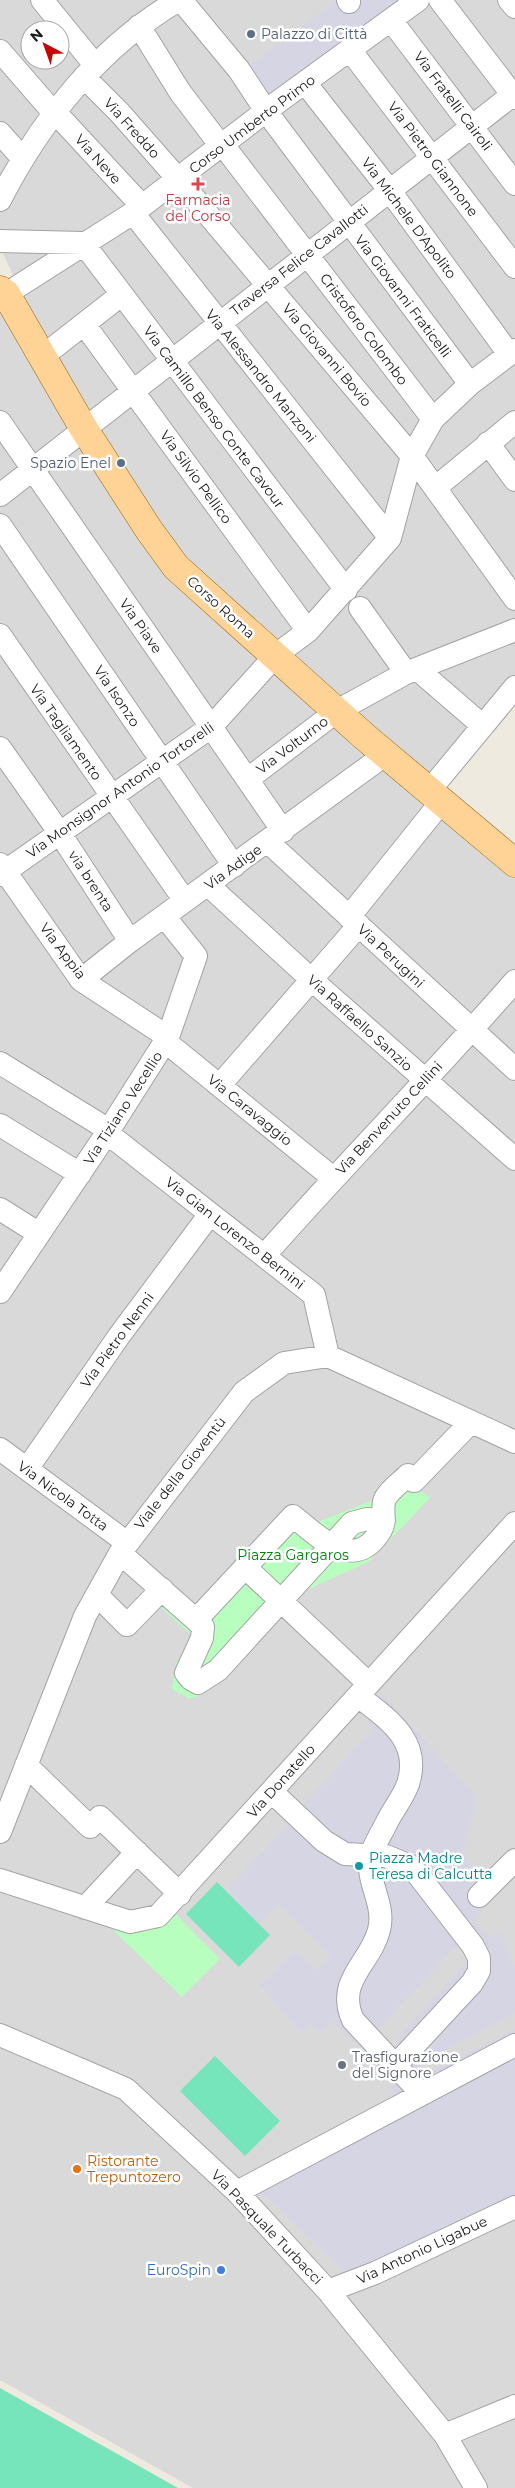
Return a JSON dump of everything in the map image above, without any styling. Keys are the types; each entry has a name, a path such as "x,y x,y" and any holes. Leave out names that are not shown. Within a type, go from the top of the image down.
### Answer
{"main road":[{"name":"Corso Roma","path":"2,294 43,356 84,429 149,530 176,567 386,754 515,863"}],"street":[{"name":"Via Freddo","path":"42,0 119,112 178,179"},
{"path":"0,200 23,159 54,111 90,71 139,26 153,6 180,0"},
{"name":"Via Giovanni Fraticelli","path":"180,0 239,70 348,222 470,384"},
{"name":"Corso Umberto Primo","path":"2,294 137,210 266,110 306,84 418,0"},
{"path":"440,0 514,96"},
{"path":"509,0 515,7"},
{"name":"Via Fratelli Cairoli","path":"391,20 515,184"},
{"name":"Cristoforo Colombo","path":"139,26 180,92 433,419"},
{"name":"Via Pietro Giannone","path":"350,50 515,267"},
{"name":"Via Neve","path":"0,51 54,111 137,210"},
{"name":"Via Michele D'Apolito","path":"306,84 512,352"},
{"name":"Traversa Felice Cavallotti","path":"0,495 267,284 514,96"},
{"path":"0,133 23,159"},
{"name":"Via Giovanni Bovio","path":"178,179 412,456 515,600"},
{"name":"Via Alessandro Manzoni","path":"137,210 219,322 390,538"},
{"path":"0,242 83,243"},
{"name":"Via Camillo Benso Conte Cavour","path":"83,243 170,361 346,590"},
{"path":"43,356 122,295"},
{"name":"Via Silvio Pellico","path":"84,324 308,631"},
{"path":"390,538 412,456 433,419 470,384 512,352"},
{"name":"Via Piave","path":"0,422 248,779 275,836"},
{"path":"435,488 515,422"},
{"path":"488,443 515,480"},
{"name":"Via Isonzo","path":"0,526 234,866"},
{"name":"Via Monsignor Antonio Tortorelli","path":"2,870 211,727 276,655 308,631 390,538"},
{"path":"360,608 411,671 483,726"},
{"name":"Via Volturno","path":"248,779 337,711 411,671 515,630"},
{"name":"Via Tagliamento","path":"0,635 185,901"},
{"path":"220,1085 312,980 354,921 483,726 515,687"},
{"name":"via brenta","path":"0,748 59,832 130,941"},
{"name":"Via Adige","path":"81,980 130,941 386,754"},
{"name":"Via Perugini","path":"275,836 354,921 515,1069"},
{"name":"Via Appia","path":"2,870 81,980 167,1039"},
{"name":"Via Raffaello Sanzio","path":"208,885 312,980 515,1159"},
{"name":"Via Tiziano Vecellio","path":"1,1288 108,1132 167,1039 196,956 164,916"},
{"name":"Via Benvenuto Cellini","path":"264,1256 333,1178 472,1031 515,981"},
{"name":"Via Caravaggio","path":"167,1039 333,1178"},
{"name":"Via Gian Lorenzo Bernini","path":"0,1063 108,1132 314,1295 328,1356"},
{"path":"0,1125 80,1174"},
{"path":"0,1209 38,1233"},
{"name":"Via Pietro Nenni","path":"27,1469 108,1352 210,1214"},
{"path":"328,1356 515,1442"},
{"name":"Viale della Gioventù","path":"0,1832 73,1645 123,1547 244,1392 284,1363 328,1356"},
{"path":"330,1546 218,1670 198,1683 191,1679 186,1673 202,1638 203,1627 196,1620 293,1516 330,1546 355,1552 364,1548 382,1529 386,1497 408,1475 414,1480 471,1422"},
{"name":"Via Nicola Totta","path":"0,1450 27,1469 123,1547 162,1589 196,1620"},
{"name":"Via Donatello","path":"0,1880 130,1922 158,1916 515,1523"},
{"path":"245,1567 281,1600 363,1690 400,1732 410,1749 412,1767 407,1785 371,1854 369,1873 381,1910 379,1931 349,1989 347,2007 353,2020 421,2093"},
{"path":"97,1595 127,1625 162,1589"},
{"path":"26,1765 90,1827 100,1817 180,1894"},
{"path":"272,1792 330,1846 345,1854 386,1856 412,1867 465,1935 479,1958 479,1970 472,1982 396,2066"},
{"path":"85,1908 137,1852"},
{"path":"479,1896 515,1860"},
{"name":"Via Pasquale Turbacci","path":"0,2036 126,2089 237,2192 328,2290 445,2435 476,2488"},
{"path":"237,2192 421,2093 515,2045"},
{"name":"Via Antonio Ligabue","path":"328,2290 375,2274 515,2207"},
{"path":"445,2435 515,2406"}],"shaded area":[{"path":"0,0 515,0 515,698 439,789 515,849 515,2488 193,2488 0,2380 0,312 22,294 0,247"},
{"path":"338,0 403,0 275,111 244,69"},
{"path":"382,1694 477,1797 463,1851 478,1881 482,1909 475,1923 490,1938 501,1933 515,1967 515,2013 419,2064 428,2073 515,2029 515,2204 350,2276 252,2183 394,2115 391,2089 392,2050 403,2032 471,1957 457,1945 361,2047 332,2021 320,2034 310,2024 301,2032 260,1985 295,1950 316,1970 332,1957 279,1905 258,1923 228,1888 288,1825 275,1809 290,1791 303,1806 372,1730 364,1714"}],"green space":[{"name":"Piazza Gargaros","path":"401,1474 430,1498 368,1562 302,1592 228,1676 207,1692 190,1699 172,1689 176,1663 195,1638 155,1602 192,1611 290,1504 313,1524 381,1497"},
{"path":"217,1882 270,1935 239,1967 186,1914"},
{"path":"177,1915 220,1959 182,1997 109,1926 128,1929 152,1927"},
{"path":"215,2056 280,2121 245,2156 180,2091"},
{"path":"0,2388 178,2488 0,2488"}],"place":[{"name":"Palazzo di Città","path":"251,34"},
{"name":"Farmacia del Corso","path":"198,184"},
{"name":"Spazio Enel","path":"121,463"},
{"name":"Piazza Madre Teresa di Calcutta","path":"359,1866"},
{"name":"Trasfigurazione del Signore","path":"342,2065"},
{"name":"Ristorante Trepuntozero","path":"77,2169"},
{"name":"EuroSpin","path":"221,2270"}]}
